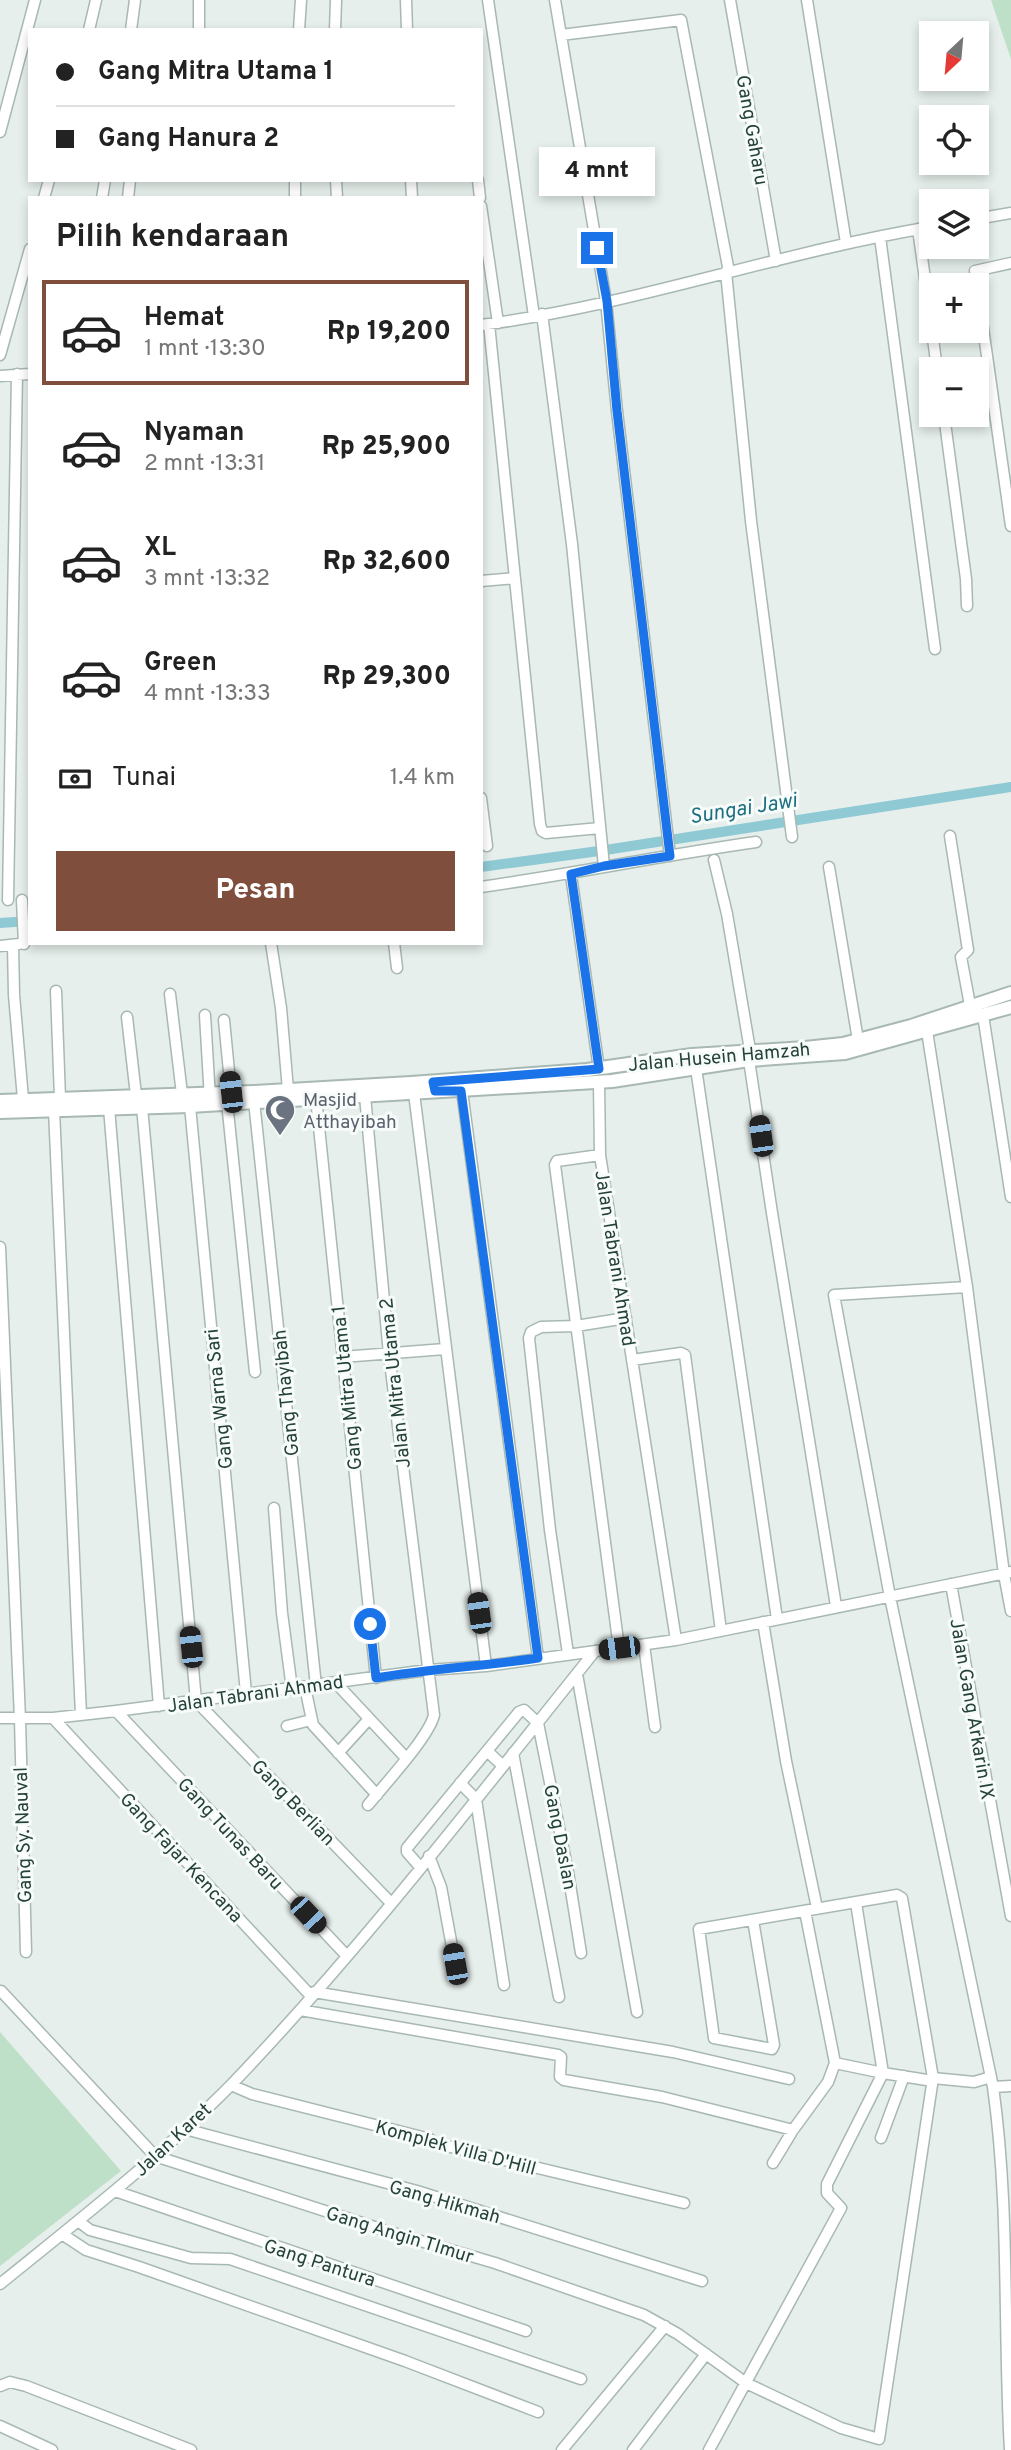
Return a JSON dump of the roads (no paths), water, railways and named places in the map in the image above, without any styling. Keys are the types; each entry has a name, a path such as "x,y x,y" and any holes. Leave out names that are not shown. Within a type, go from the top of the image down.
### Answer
{"street":[{"path":"0,132 35,0"},
{"path":"89,28 96,0"},
{"path":"131,28 135,0"},
{"path":"199,0 199,28"},
{"path":"299,28 301,0"},
{"path":"335,28 336,0"},
{"path":"406,0 407,28"},
{"path":"488,0 572,544 604,863"},
{"path":"555,0 607,301 617,411 669,852"},
{"name":"Gang Gaharu","path":"730,0 776,261"},
{"path":"807,0 846,243"},
{"path":"561,35 681,20 727,272 751,521 791,833"},
{"path":"989,217 1011,213"},
{"path":"489,324 607,301 846,243 918,229 924,273"},
{"path":"483,236 489,324 542,831 600,831"},
{"path":"880,237 935,649"},
{"path":"0,355 28,256"},
{"path":"1011,262 975,271 1011,526"},
{"path":"16,374 4,900 24,901 22,942 14,995 23,1099"},
{"path":"0,376 28,374"},
{"path":"946,427 966,579 967,606"},
{"path":"483,581 515,578"},
{"path":"483,814 487,846"},
{"path":"950,836 968,950 961,957 970,1005"},
{"path":"483,887 571,874 604,863 669,852 756,842"},
{"path":"714,860 727,914 836,1606"},
{"path":"829,867 858,1040"},
{"path":"571,874 599,1069"},
{"path":"0,946 22,942"},
{"path":"271,945 281,1008 288,1090"},
{"path":"394,945 397,968"},
{"path":"56,991 57,1104 81,1715"},
{"name":"Jalan Husein Hamzah","path":"0,1101 23,1099 108,1108 182,1094 210,1098 288,1090 434,1086 599,1069 692,1055 845,1052 927,1031 970,1005 1011,993"},
{"path":"170,994 182,1094"},
{"name":"Jalan Husein Hamzah","path":"229,1097 254,1101 414,1093 434,1086 461,1091 599,1083 696,1068 750,1055 858,1040 1011,1007"},
{"path":"205,1015 210,1098"},
{"path":"983,1015 1011,1197"},
{"path":"127,1017 139,1101 196,1701"},
{"path":"224,1020 255,1372"},
{"path":"927,1031 967,1287 1011,1611"},
{"path":"696,1068 777,1619"},
{"name":"Jalan Tabrani Ahmad","path":"599,1083 600,1155 676,1640"},
{"path":"461,1091 538,1658"},
{"path":"414,1093 486,1666"},
{"name":"Jalan Mitra Utama 2","path":"365,1096 389,1354 434,1717 406,1758 368,1805"},
{"name":"Jalan Husein Hamzah","path":"0,1112 57,1104 139,1101 190,1105 210,1098"},
{"name":"Gang Mitra Utama 1","path":"316,1098 376,1678"},
{"name":"Gang Thayibah","path":"254,1101 311,1720"},
{"name":"Gang Warna Sari","path":"190,1105 246,1693"},
{"path":"108,1108 159,1706"},
{"path":"600,1155 557,1161 555,1165 619,1648"},
{"name":"Gang Sy. Nauval","path":"0,1247 20,1718 26,1952"},
{"path":"967,1287 834,1295 890,1597 992,2082 998,2123 1004,2232 1010,2450"},
{"path":"568,1654 528,1345 531,1332 537,1328 576,1326 626,1318"},
{"path":"342,1357 445,1349"},
{"path":"632,1360 685,1354 721,1631"},
{"path":"274,1508 282,1613 292,1689"},
{"name":"Jalan Tabrani Ahmad","path":"0,1718 81,1715 644,1645 1007,1573"},
{"name":"Jalan Gang Arkarin IX","path":"951,1584 1006,1856 1011,1916"},
{"path":"763,1622 786,1761 817,1908"},
{"path":"644,1645 655,1727"},
{"name":"Jalan Karet","path":"0,2284 155,2157 230,2085 300,2010 391,1903 595,1651"},
{"path":"576,1674 637,2012"},
{"path":"336,1683 406,1758"},
{"name":"Gang Berlian","path":"196,1701 391,1903"},
{"path":"421,1867 407,1849 486,1751 521,1710 538,1723"},
{"name":"Gang Tunas Baru","path":"116,1711 346,1955"},
{"name":"Gang Fajar Kencana","path":"53,1718 313,1994"},
{"path":"338,1753 369,1719"},
{"path":"287,1726 311,1720 377,1795"},
{"name":"Gang Daslan","path":"538,1723 568,1872 581,1953"},
{"path":"486,1751 503,1766"},
{"path":"513,1753 559,1997"},
{"path":"460,1783 477,1799 504,1985"},
{"path":"429,1856 441,1887 455,1964"},
{"path":"753,1920 774,2045 772,2049 715,2038 698,1933 700,1928 897,1895 902,1898 933,2079 878,2445"},
{"path":"709,2450 841,2208 827,2193 827,2183 883,2073 856,1903"},
{"path":"773,2163 828,2082 835,2063 805,1911"},
{"path":"1,1991 155,2157"},
{"path":"313,1994 673,2052 789,2079"},
{"path":"300,2010 558,2055 561,2057 560,2077 564,2080 662,2097 793,2130"},
{"path":"835,2063 904,2076 992,2082 1011,2086"},
{"path":"881,2138 904,2076"},
{"name":"Komplek Villa D'Hill","path":"230,2085 246,2092 430,2139 434,2143 684,2203"},
{"name":"Gang Hikmah","path":"185,2129 417,2192 702,2281"},
{"name":"Gang Angin TImur","path":"155,2157 495,2263 644,2315 665,2326 747,2383 878,2445"},
{"name":"Gang Pantura","path":"115,2191 526,2331"},
{"path":"78,2221 90,2230 191,2258 230,2259 581,2379"},
{"path":"62,2234 96,2254 405,2361 538,2412"},
{"path":"562,2450 665,2326"},
{"path":"633,2450 706,2354"},
{"path":"0,2386 10,2382 26,2386 191,2450"},
{"path":"0,2426 52,2450"}],"waterway":[{"name":"Sungai Jawi","path":"483,867 1011,787"},
{"name":"Sungai Jawi","path":"0,923 28,921"}],"place":[{"name":"Masjid Atthayibah","path":"280,1137"}]}
